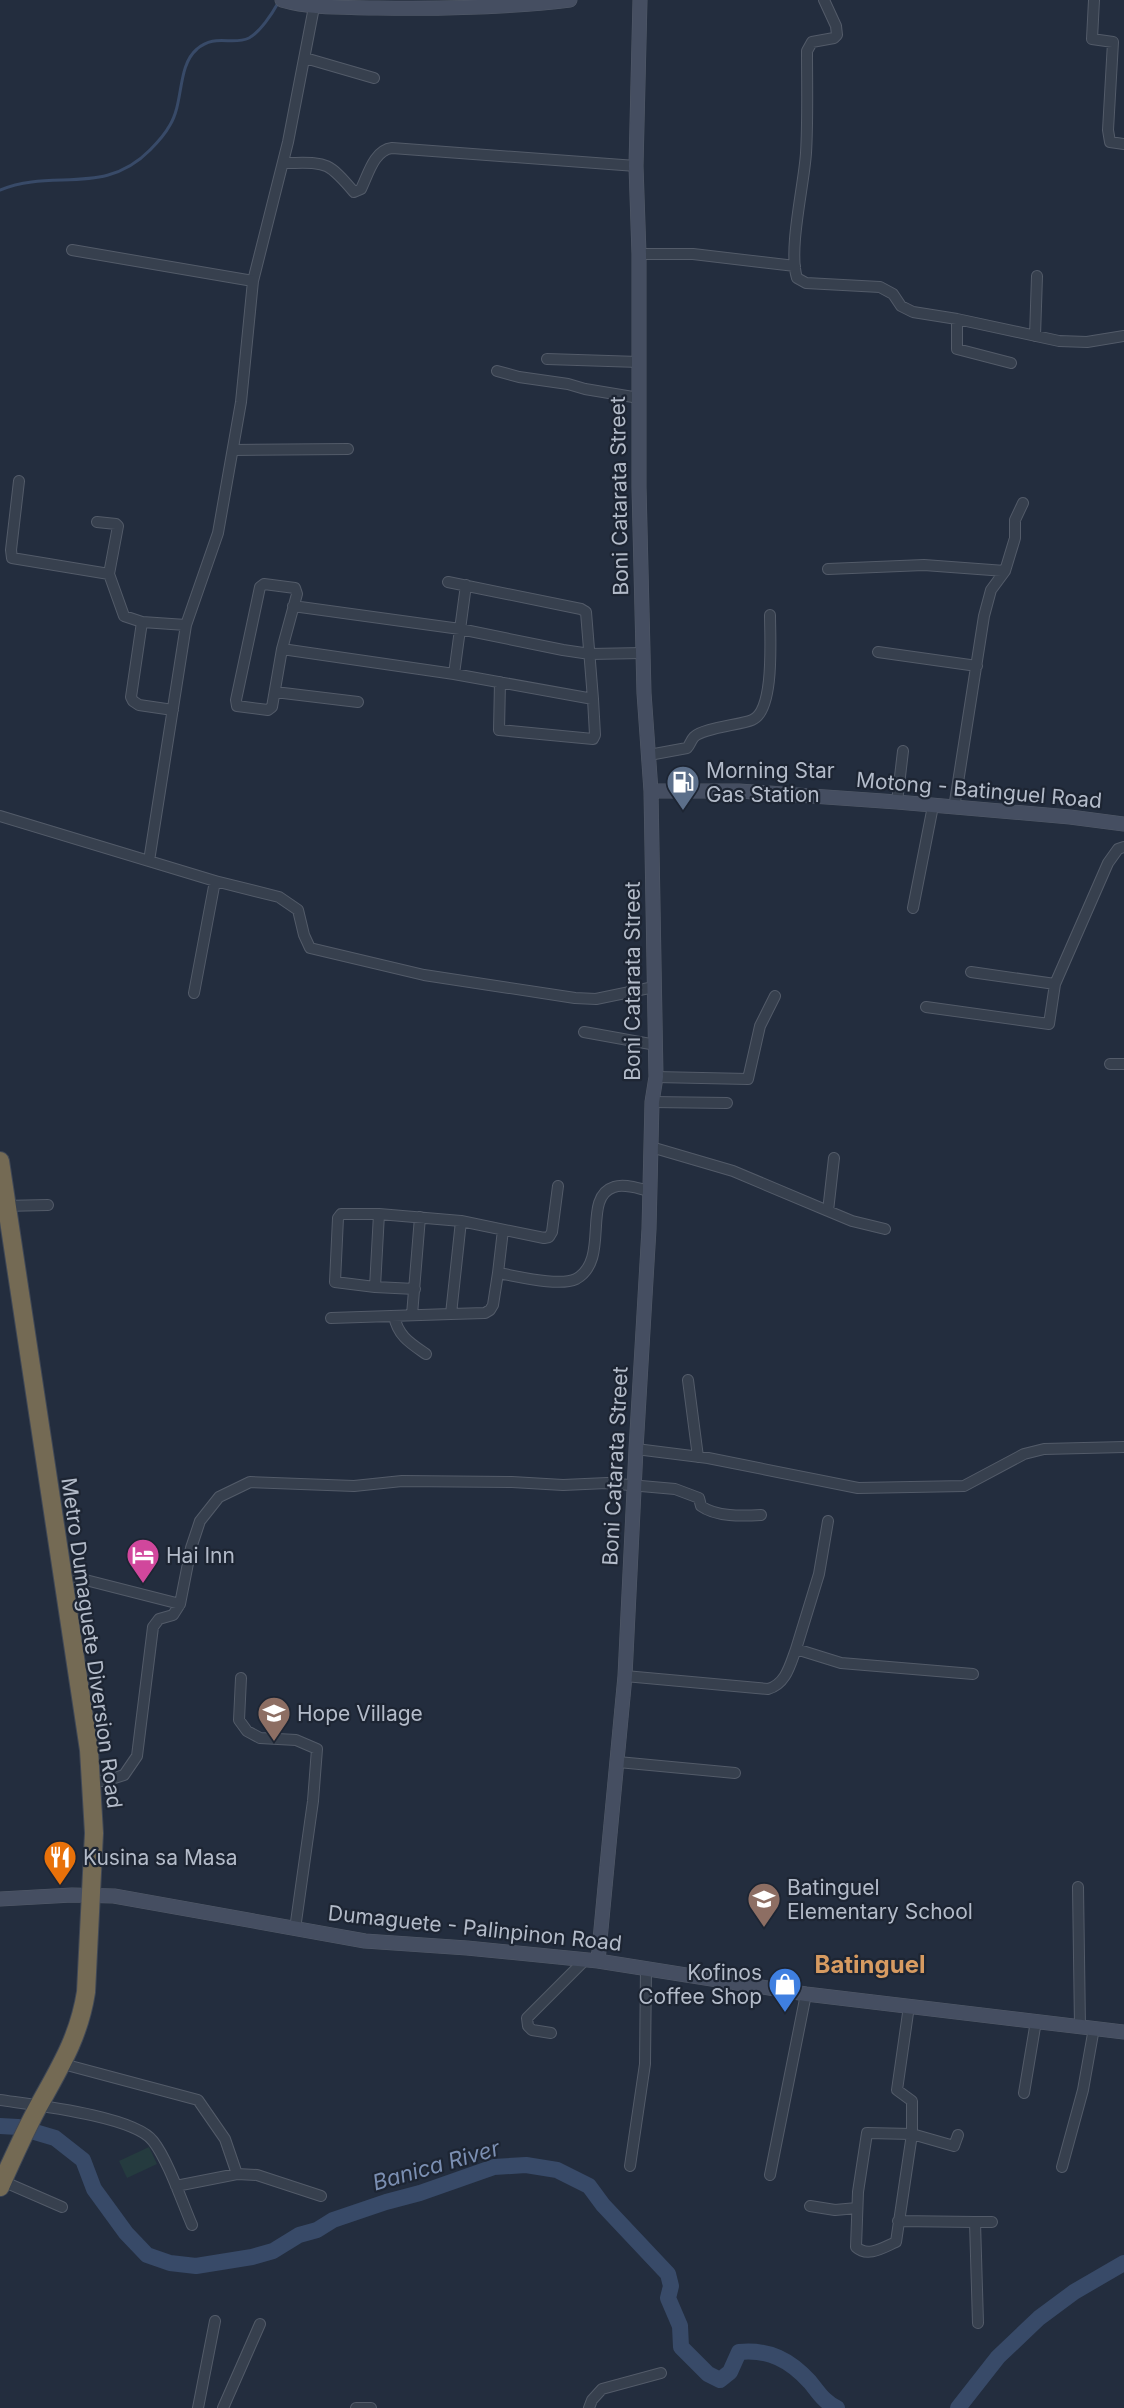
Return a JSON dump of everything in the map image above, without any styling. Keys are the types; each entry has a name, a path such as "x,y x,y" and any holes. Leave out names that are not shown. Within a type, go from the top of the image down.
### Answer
{"highway":[{"name":"Metro Dumaguete Diversion Road","path":"0,1161 3,1206 62,1574 92,1781 94,1833 86,1992 82,2015 63,2064 39,2106 1,2183"}],"street":[{"path":"282,0 314,7 483,8 570,0"},
{"name":"Boni Catarata Street","path":"592,1960 618,1762 625,1676 646,1296 652,1102 656,1077 651,791 643,653 639,398 639,254 636,166 640,0"},
{"path":"824,0 836,26 837,35 829,39 816,40 808,46 806,157 802,177 795,266 797,278 806,283 880,287 893,294 906,310 1035,336 1072,342 1124,336"},
{"path":"1094,0 1092,39 1113,42 1108,130 1110,141 1124,144"},
{"path":"149,861 186,625 218,533 242,402 253,281 283,163 314,7"},
{"path":"304,58 374,78"},
{"path":"283,163 317,163 333,167 354,192 361,189 377,156 384,149 392,148 636,166"},
{"path":"72,250 253,281"},
{"path":"639,254 693,255 795,266"},
{"path":"1035,336 1037,276"},
{"path":"957,319 957,349 1011,363"},
{"path":"547,359 639,362"},
{"path":"497,371 639,398"},
{"path":"233,450 348,449"},
{"path":"19,481 11,549 12,558 109,574"},
{"path":"954,808 981,631 992,590 1005,571 1015,538 1015,520 1023,503"},
{"path":"96,522 118,526 109,574 122,614 142,622 186,625"},
{"path":"828,569 914,565 1005,571"},
{"path":"448,582 581,609 586,612 595,735 593,739 499,730 500,682"},
{"path":"264,584 295,588 297,594 293,606 282,649 272,707 268,710 237,706 236,700 260,586 264,584"},
{"path":"454,674 466,585"},
{"path":"293,606 460,629 590,654 643,653"},
{"path":"648,755 687,748 695,736 730,724 751,721 762,711 768,691 770,615"},
{"path":"142,622 133,701 139,705 173,710"},
{"path":"282,649 454,674 593,699"},
{"path":"878,651 977,666"},
{"path":"275,692 358,702"},
{"path":"897,802 903,751"},
{"name":"Motong - Batinguel Road","path":"651,791 739,791 897,802 1124,824"},
{"path":"913,908 933,806"},
{"path":"0,816 215,881 279,897 298,910 304,935 310,948 424,975 575,998 596,999 654,987"},
{"path":"926,1007 1048,1024 1055,984 1108,863 1118,849 1124,847"},
{"path":"194,993 215,881"},
{"path":"971,972 1055,984"},
{"path":"656,1077 748,1079 760,1026 775,996"},
{"path":"584,1032 656,1045"},
{"path":"1110,1064 1124,1064"},
{"path":"652,1102 727,1103"},
{"path":"651,1147 733,1171 852,1221 885,1229"},
{"path":"828,1211 834,1158"},
{"path":"498,1273 559,1282 575,1280 589,1269 595,1253 597,1210 602,1196 612,1187 625,1185 650,1191"},
{"path":"415,1289 338,1284 334,1279 340,1214 420,1216 549,1237 552,1232 558,1186"},
{"path":"3,1206 48,1205"},
{"path":"375,1287 379,1214"},
{"path":"412,1315 420,1216"},
{"path":"451,1314 461,1221"},
{"path":"331,1318 485,1313 493,1305 503,1230"},
{"path":"394,1316 396,1329 402,1337 426,1354"},
{"path":"688,1380 698,1457"},
{"path":"636,1449 698,1457 858,1488 964,1486 1010,1461 1044,1449 1124,1447"},
{"path":"92,1781 105,1781 124,1775 137,1756 153,1627 159,1619 173,1615 180,1604 191,1548 200,1521 219,1497 250,1482 354,1486 402,1481 563,1485 607,1483 675,1490 699,1498 701,1506 707,1510 730,1515 761,1515"},
{"path":"625,1676 768,1689 777,1687 796,1649 819,1574 828,1521"},
{"path":"62,1574 180,1604"},
{"path":"796,1649 841,1663 973,1674"},
{"path":"241,1678 239,1720 247,1731 260,1738 296,1740 317,1749 313,1802 295,1929"},
{"path":"618,1762 735,1773"},
{"path":"1062,2167 1083,2090 1087,2028 1078,1887"},
{"name":"Dumaguete - Palinpinon Road","path":"0,1899 92,1894 135,1899 365,1941 592,1960 806,1994 1124,2032"},
{"path":"551,2033 532,2030 528,2026 527,2018 592,1960"},
{"path":"630,2166 645,2064 646,1968"},
{"path":"770,2175 806,1994"},
{"path":"909,2006 897,2090 912,2101 912,2134 896,2241 874,2252 860,2251 856,2247 857,2208 867,2133 912,2134 954,2146 958,2134"},
{"path":"1024,2093 1036,2021"},
{"path":"63,2064 198,2100 225,2139 237,2174"},
{"path":"0,2100 65,2109 143,2131 154,2142 192,2225"},
{"path":"176,2186 237,2174 257,2175 321,2196"},
{"path":"1,2183 62,2207"},
{"path":"810,2206 835,2210 857,2208"},
{"path":"898,2222 992,2222"},
{"path":"975,2222 978,2324"},
{"path":"198,2408 215,2321"},
{"path":"223,2408 260,2324"},
{"path":"589,2408 592,2400 602,2389 661,2373"},
{"path":"356,2408 371,2408"}],"green space":[{"path":"149,2147 157,2164 127,2178 119,2161"}],"waterway":[{"path":"0,190 39,181 96,178 115,173 133,164 153,147 170,125 177,106 186,65 197,49 210,42 249,38 261,27 278,3"},
{"name":"Banica River","path":"0,2126 18,2127 55,2138 83,2160 94,2189 126,2233 147,2255 170,2263 196,2266 252,2257 273,2251 299,2235 317,2230 333,2220 494,2167 526,2165 557,2170 589,2186 603,2205 668,2274 671,2286 668,2298 680,2326 681,2347 708,2374 720,2380 730,2372 739,2352 769,2354 795,2368 825,2400 837,2408"},
{"name":"Banica River","path":"958,2408 998,2357 1039,2318 1074,2292 1124,2263"}],"place":[{"name":"Morning Star Gas Station","path":"683,811"},
{"name":"Hai Inn","path":"143,1584"},
{"name":"Hope Village","path":"274,1742"},
{"name":"Kusina sa Masa","path":"60,1886"},
{"name":"Batinguel Elementary School","path":"764,1928"},
{"name":"Kofinos Coffee Shop","path":"785,2013"}],"district":[{"name":"Batinguel","path":"870,1964"}]}
